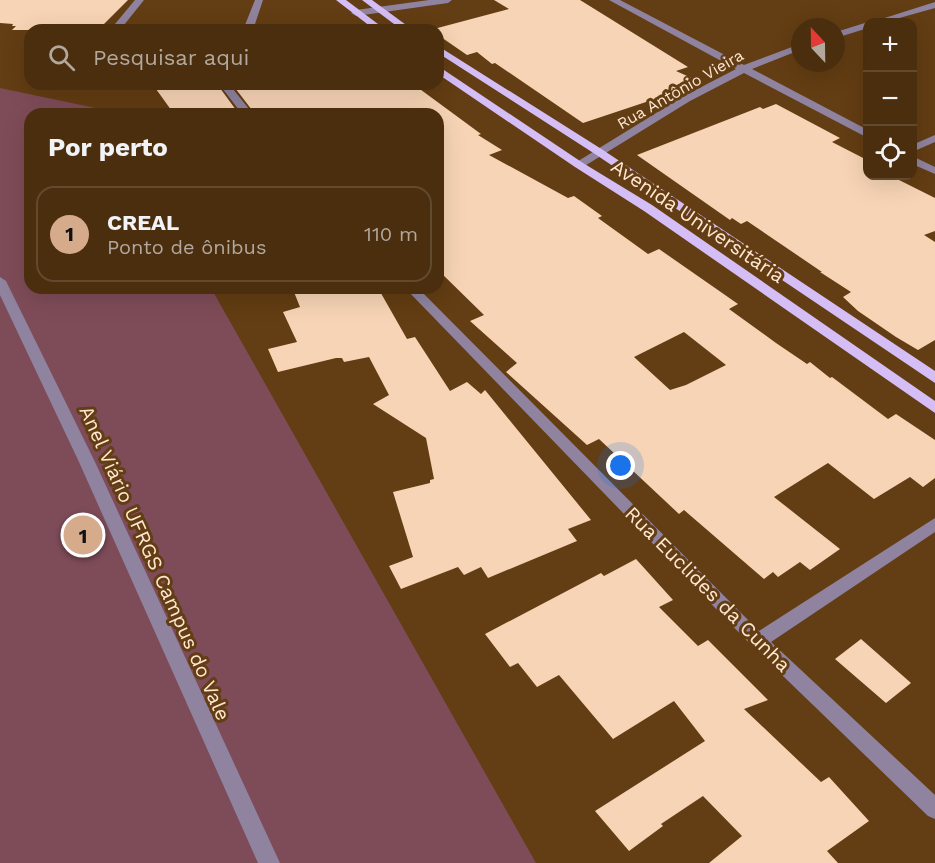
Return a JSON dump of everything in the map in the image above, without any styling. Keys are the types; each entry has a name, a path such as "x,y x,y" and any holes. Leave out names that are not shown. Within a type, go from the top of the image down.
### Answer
{"main road":[{"path":"340,0 372,24"},
{"path":"366,0 399,24"},
{"name":"Avenida Universitária","path":"444,53 600,152 935,378"},
{"name":"Avenida Universitária","path":"444,73 579,165 648,208 935,408"}],"street":[{"path":"120,24 140,0"},
{"path":"250,24 259,0"},
{"path":"356,13 448,0"},
{"path":"613,0 863,133"},
{"path":"891,18 935,5"},
{"path":"845,32 863,26"},
{"name":"Rua Antônio Vieira","path":"579,165 705,88 742,69 791,50"},
{"path":"229,90 243,108"},
{"path":"917,147 935,138"},
{"path":"917,162 935,171"},
{"name":"Anel Viário UFRGS Campus do Vale","path":"0,281 87,462 269,863"},
{"name":"Rua Euclides da Cunha","path":"417,294 758,641 935,809"},
{"path":"758,641 935,524"}],"shaded area":[{"path":"0,88 96,108 24,108 24,294 214,294 536,863 0,863"}],"building":[{"path":"0,0 128,0 104,24 24,24 24,30 12,30 16,26 12,26 13,24 0,23"},
{"path":"494,0 580,0 688,67 676,71 703,83 583,123 477,52 467,55 444,39 444,26 509,9"},
{"path":"157,90 221,90 235,108 170,108"},
{"path":"237,90 421,90 481,134 478,135 502,150 489,155 568,198 574,196 602,216 598,218 648,254 659,249 738,304 729,309 776,343 807,364 810,362 888,419 896,414 935,440 935,478 923,487 910,477 874,499 828,463 774,497 840,549 810,570 800,562 778,577 773,572 764,579 684,510 679,514 599,439 587,445 506,372 517,363 470,321 484,315 444,276 444,108 250,108","holes":["684,332 726,365 686,385 670,390 634,357"]},
{"path":"776,104 840,138 832,142 863,158 863,180 899,180 935,198 935,231 924,235 935,242 935,340 918,350 896,337 858,311 843,297 851,292 747,221 741,224 732,218 730,220 637,155 760,107 763,109"},
{"path":"295,294 381,294 407,339 415,337 450,391 467,382 481,394 485,390 591,520 568,529 577,541 488,578 481,567 464,575 458,567 401,589 389,566 413,557 393,492 430,483 430,480 434,479 426,438 373,404 389,395 369,357 344,362 342,358 336,358 278,372 268,349 297,342 283,312 300,307"},
{"path":"636,559 673,600 659,607 698,646 708,640 768,700 744,709 821,782 829,777 869,821 827,851 838,863 709,863 742,836 703,796 661,824 663,826 629,851 595,811 705,741 674,701 613,739 559,675 537,687 518,663 510,667 485,634 601,573 604,576"},
{"path":"861,639 911,683 886,703 835,659"}],"place":[{"name":"CREAL","path":"83,535"}]}
